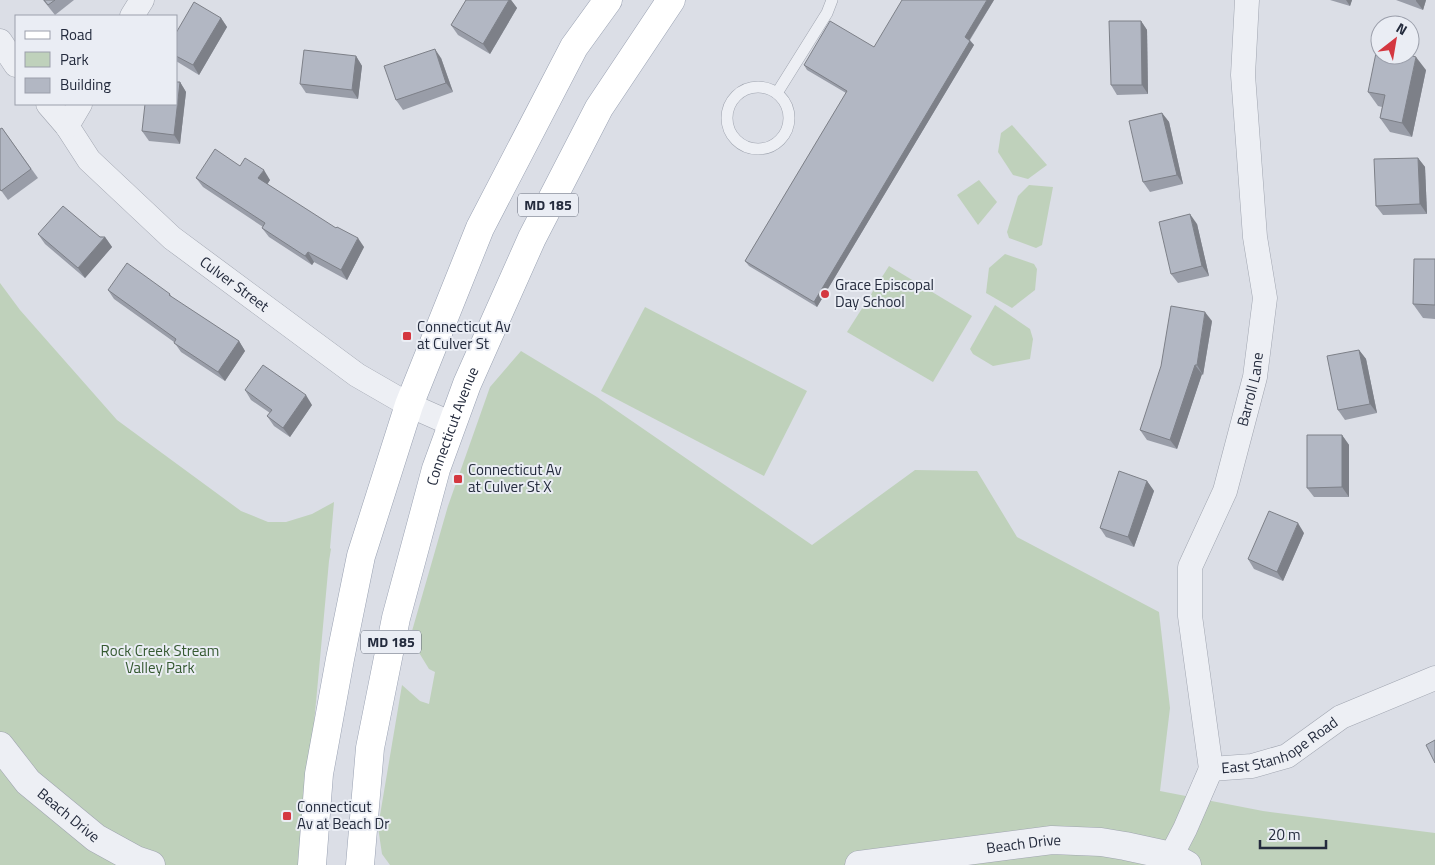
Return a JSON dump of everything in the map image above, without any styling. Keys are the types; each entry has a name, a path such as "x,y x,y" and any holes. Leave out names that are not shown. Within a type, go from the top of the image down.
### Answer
{"main road":[{"name":"MD 185","path":"312,865 319,774 361,556 409,405 480,228 574,47 608,0"},
{"name":"Connecticut Avenue","path":"360,865 370,748 396,618 436,469 452,424 467,384 532,238 599,108 671,0"}],"street":[{"path":"133,15 142,0"},
{"name":"Barroll Lane","path":"1210,768 1191,625 1190,567 1225,491 1255,377 1265,298 1255,237 1243,75 1247,0"},
{"path":"0,41 15,64"},
{"name":"Culver Street","path":"49,105 67,126 89,160 172,238 357,375 409,405 452,424"},
{"path":"67,126 79,105"},
{"name":"East Stanhope Road","path":"1179,860 1210,768 1252,766 1287,756 1341,717 1435,678"},
{"name":"Beach Drive","path":"0,746 28,782 96,838 136,860 151,865"},
{"name":"Beach Drive","path":"859,865 1052,840 1101,842 1179,860"}],"lane":[{"path":"777,93 832,0"},
{"path":"748,88 763,88 777,93 784,100 790,117 789,126 779,142 762,150 752,149 735,140 727,121 731,101 748,88"}],"green space":[{"path":"1012,125 1047,165 1028,179 1013,175 998,152 1001,133"},
{"path":"979,180 997,202 978,225 957,195"},
{"path":"1029,185 1053,187 1042,245 1036,248 1009,238 1007,232 1018,196"},
{"path":"1005,254 1034,264 1037,269 1035,290 1012,308 986,293 989,268"},
{"path":"889,266 972,316 933,382 847,332"},
{"name":"Rock Creek Stream Valley Park","path":"0,283 20,310 117,420 241,511 268,522 286,522 312,514 334,502 301,865 0,865"},
{"path":"995,305 1030,329 1033,339 1030,359 993,366 973,354 970,349"},
{"path":"645,307 807,391 764,476 601,391"},
{"path":"521,351 597,397 812,545 915,470 977,471 1017,537 1159,612 1170,708 1160,791 1263,811 1435,833 1435,865 390,865 382,854 378,827 402,685 420,701 429,704 435,672 429,669 410,638 448,506 490,387"}],"building":[{"path":"44,0 55,0 48,5"},
{"path":"466,0 509,0 483,44 451,25"},
{"name":"Grace Episcopal Day School","path":"902,0 987,0 965,37 970,41 814,302 745,261 847,91 804,65 830,21 874,47"},
{"path":"194,2 221,18 193,65 178,57 178,30"},
{"path":"1109,21 1141,21 1142,85 1111,85"},
{"path":"435,49 446,83 396,100 384,66"},
{"path":"304,50 356,56 352,90 300,84"},
{"path":"1374,65 1414,65 1402,123 1380,118 1385,95 1368,92"},
{"path":"178,82 180,82 178,100"},
{"path":"145,105 177,105 174,135 142,131"},
{"path":"1162,113 1177,175 1143,182 1129,121"},
{"path":"2,128 31,169 1,191 0,129"},
{"path":"215,149 240,166 245,158 264,170 258,178 336,228 358,238 341,270 308,252 305,256 262,228 265,223 196,178"},
{"path":"1418,158 1420,204 1376,206 1374,159"},
{"path":"63,206 100,237 105,237 78,268 38,234"},
{"path":"1190,214 1202,266 1171,274 1159,222"},
{"path":"1414,259 1435,259 1435,305 1413,304"},
{"path":"127,263 169,295 239,341 218,372 174,343 176,339 108,290"},
{"path":"1171,306 1205,312 1197,365 1195,365 1170,440 1140,430 1161,366"},
{"path":"1359,350 1370,404 1338,410 1327,356"},
{"path":"263,365 306,395 283,428 267,416 272,410 245,390"},
{"path":"1307,435 1342,435 1342,487 1307,488"},
{"path":"1119,471 1147,481 1128,537 1100,528"},
{"path":"1269,511 1298,523 1277,572 1248,559"},
{"path":"1435,740 1435,763 1426,745"}],"place":[{"name":"Grace Episcopal Day School","path":"825,294"},
{"name":"Connecticut Av at Culver St","path":"407,336"},
{"name":"Connecticut Av at Culver St X","path":"458,479"},
{"name":"Connecticut Av at Beach Dr","path":"287,816"}]}
